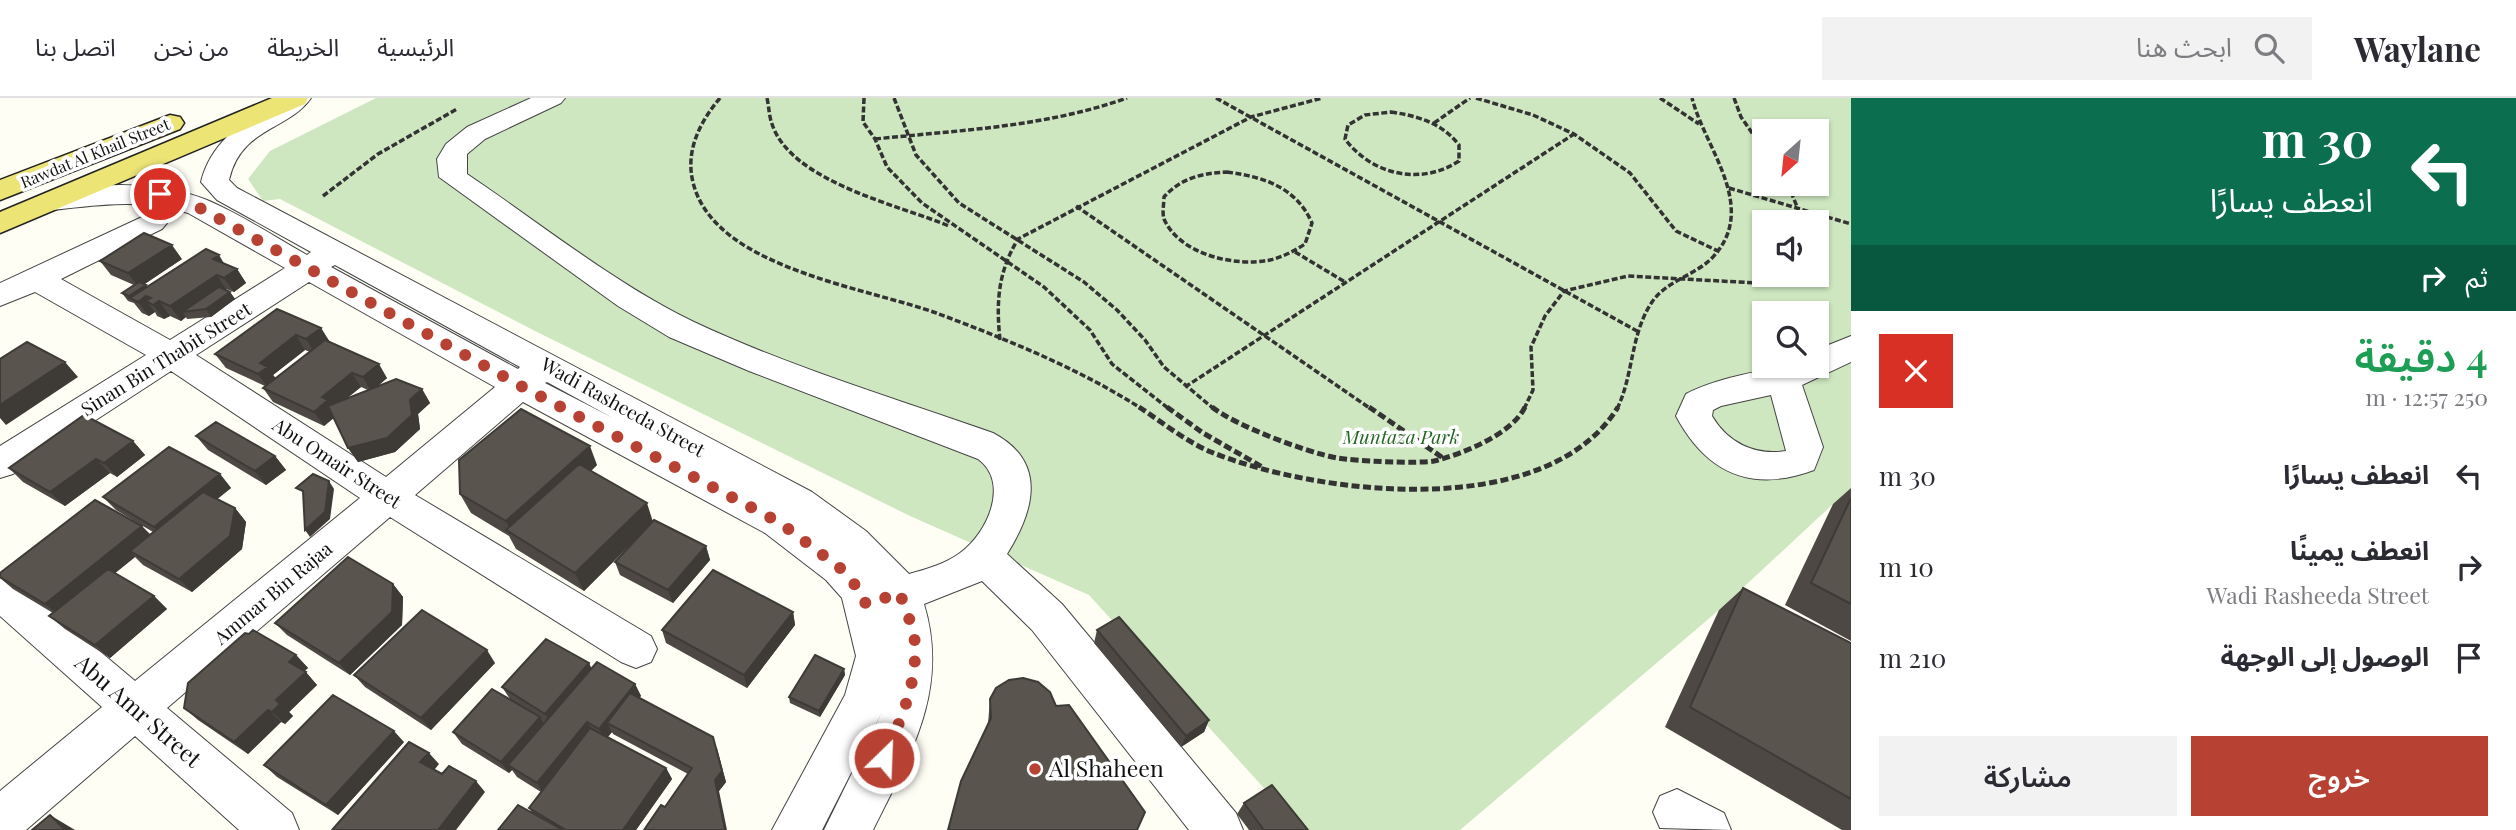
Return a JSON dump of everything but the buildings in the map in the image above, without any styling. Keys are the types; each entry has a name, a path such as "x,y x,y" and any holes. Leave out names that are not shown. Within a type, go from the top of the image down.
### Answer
{"main road":[{"name":"Rawdat Al Khail Street","path":"0,191 230,98"},
{"name":"Rawdat Al Khail Street","path":"0,223 296,98"}],"street":[{"name":"Wadi Rasheeda Street","path":"296,98 226,152 216,167 215,182 227,194 320,261"},
{"path":"552,98 465,141 451,159 453,177 629,299 681,329 761,363 992,449 1008,467 1014,489 1002,526 984,557 950,578 866,604"},
{"name":"Wadi Rasheeda Street","path":"52,201 160,194 198,207 320,261 533,375 799,503 843,533 876,563 900,593 914,636 912,679 905,712 848,830"},
{"path":"0,296 152,223"},
{"name":"Sinan Bin Thabit Street","path":"0,464 320,261"},
{"name":"Abu Omair Street","path":"36,279 171,355 388,497 636,649"},
{"name":"Wadi Rasheeda Street","path":"533,375 779,522 840,568 856,586 866,604 877,656 866,698 842,748 796,830"},
{"name":"Ammar Bin Rajaa","path":"0,821 533,375"},
{"path":"984,557 1047,617 1219,830"},
{"name":"Abu Amr Street","path":"0,592 275,830"}],"lane":[{"path":"1829,358 1851,348"}],"path":[{"path":"720,98 698,127 691,158 690,185 705,208 735,239 765,257 797,270 930,312 1000,340 1127,400 1208,450 1277,476 1398,490 1462,488 1520,476 1582,447 1611,418 1626,392 1637,331 1661,290 1684,280 1720,252 1730,227 1731,202 1720,156 1695,114 1692,98"},
{"path":"767,98 773,128 790,151 811,169 839,185 930,217 963,233"},
{"path":"864,98 863,121 876,139 887,167 922,203 1044,287 1090,330 1112,364 1151,396 1203,433 1277,476"},
{"path":"894,98 906,135 916,155 959,202 991,226 1018,239 1084,282 1117,310 1145,340 1164,367 1185,387 1217,411 1259,431 1337,458 1382,461 1444,458 1496,437 1520,417 1533,390 1531,347 1545,316 1564,290 1628,276 1752,283"},
{"path":"876,139 1044,122 1080,115 1127,98"},
{"path":"1216,98 1637,331"},
{"path":"1000,340 998,300 1006,259 1018,239 1076,206 1251,117 1322,98"},
{"path":"1434,123 1454,137 1461,153 1452,167 1429,174 1398,173 1369,163 1358,156 1345,139 1348,125 1365,115 1391,112 1434,123 1470,98"},
{"path":"1476,98 1533,115 1574,134 1630,173 1676,231 1720,252"},
{"path":"1660,98 1703,127"},
{"path":"1734,98 1741,117 1752,133"},
{"path":"323,196 378,154 459,108"},
{"path":"1185,387 1574,134"},
{"path":"1295,252 1305,244 1312,223 1301,202 1277,184 1244,174 1210,173 1181,181 1164,197 1163,217 1169,228 1193,247 1209,255 1227,260 1265,261 1295,252 1345,282"},
{"path":"1728,188 1851,225"},
{"path":"1794,196 1800,209"},
{"path":"1076,206 1444,458"}],"green space":[{"name":"Muntaza Park","path":"376,98 1851,98 1851,496 1833,504 1719,610 1460,830 1302,830 1089,595 910,516 537,332 280,199 263,201 248,179 270,151"}],"place":[{"name":"Al Shaheen","path":"1035,769"}],"route":[{"path":"160,194 198,207 521,386 779,522 840,568 856,586 866,604 900,593 914,636 912,679 905,712 884,758"}]}
